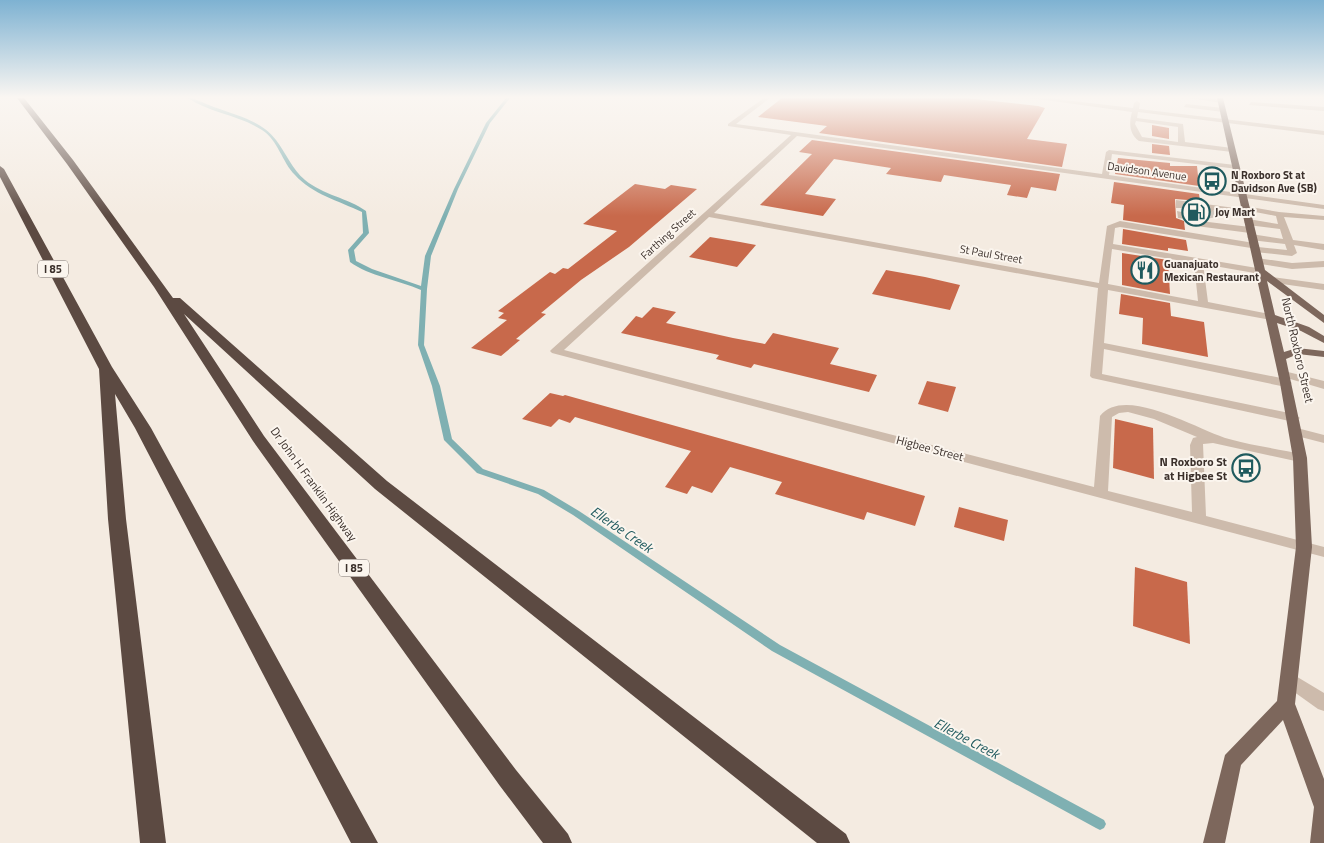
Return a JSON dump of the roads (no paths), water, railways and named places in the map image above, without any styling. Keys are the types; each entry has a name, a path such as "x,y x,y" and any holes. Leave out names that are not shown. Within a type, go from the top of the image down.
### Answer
{"highway":[{"name":"Dr John H Franklin Highway","path":"51,137 159,286 258,438 508,778 559,843"},
{"name":"I 85","path":"0,169 106,369 143,428 365,843"},
{"path":"159,286 248,368 381,485 838,843"},
{"path":"106,369 117,518 153,843"}],"main road":[{"name":"North Roxboro Street","path":"1229,137 1245,210 1272,317 1294,418 1300,458 1304,547 1286,704 1324,807 1321,843"},
{"path":"1259,266 1272,280 1324,320"},
{"path":"1272,317 1305,329 1324,340"},
{"path":"1280,357 1297,351 1324,354"},
{"path":"1214,843 1232,761 1286,704"}],"street":[{"name":"Farthing Street","path":"556,351 792,137"},
{"name":"Davidson Avenue","path":"820,137 1324,207"},
{"path":"1138,137 1139,139 1232,150"},
{"path":"1182,137 1182,144"},
{"path":"1105,177 1109,152 1236,167"},
{"path":"1184,188 1186,197 1195,212 1196,222 1252,237 1292,253 1279,214"},
{"path":"1210,212 1212,221 1195,212 1179,202 1181,216 1195,212 1245,210 1279,214 1300,214 1324,218"},
{"path":"1296,204 1300,214"},
{"name":"St Paul Street","path":"707,214 1272,317"},
{"path":"1294,418 1096,376 1103,286 1111,226 1120,224 1252,237 1324,247"},
{"path":"1252,237 1284,227"},
{"path":"1108,246 1198,262 1259,266 1324,264"},
{"path":"1198,262 1203,304"},
{"path":"1272,280 1324,287"},
{"path":"1098,345 1324,385"},
{"name":"Higbee Street","path":"556,351 1324,552"},
{"path":"1101,493 1106,416 1116,409 1130,409 1150,413 1212,439 1300,458"},
{"path":"1296,432 1324,439"},
{"path":"1199,519 1196,445 1198,441 1212,439"},
{"path":"1289,679 1324,703"}],"waterway":[{"path":"272,137 292,169 303,181 319,191 364,211 366,233 351,250 353,262 424,289"},
{"name":"Ellerbe Creek","path":"424,289 428,256 456,189 481,137"},
{"name":"Ellerbe Creek","path":"424,289 421,345 436,386 448,440 480,471 541,492 576,513 776,648 1100,824"}],"tunnel":[{"path":"1194,208 1195,215"},
{"path":"1210,211 1211,218"}],"place":[{"name":"N Roxboro St at Davidson Ave (SB)","path":"1212,181"},
{"name":"Joy Mart","path":"1196,212"},
{"name":"Guanajuato Mexican Restaurant","path":"1145,270"},
{"name":"N Roxboro St at Higbee St","path":"1246,468"}]}
